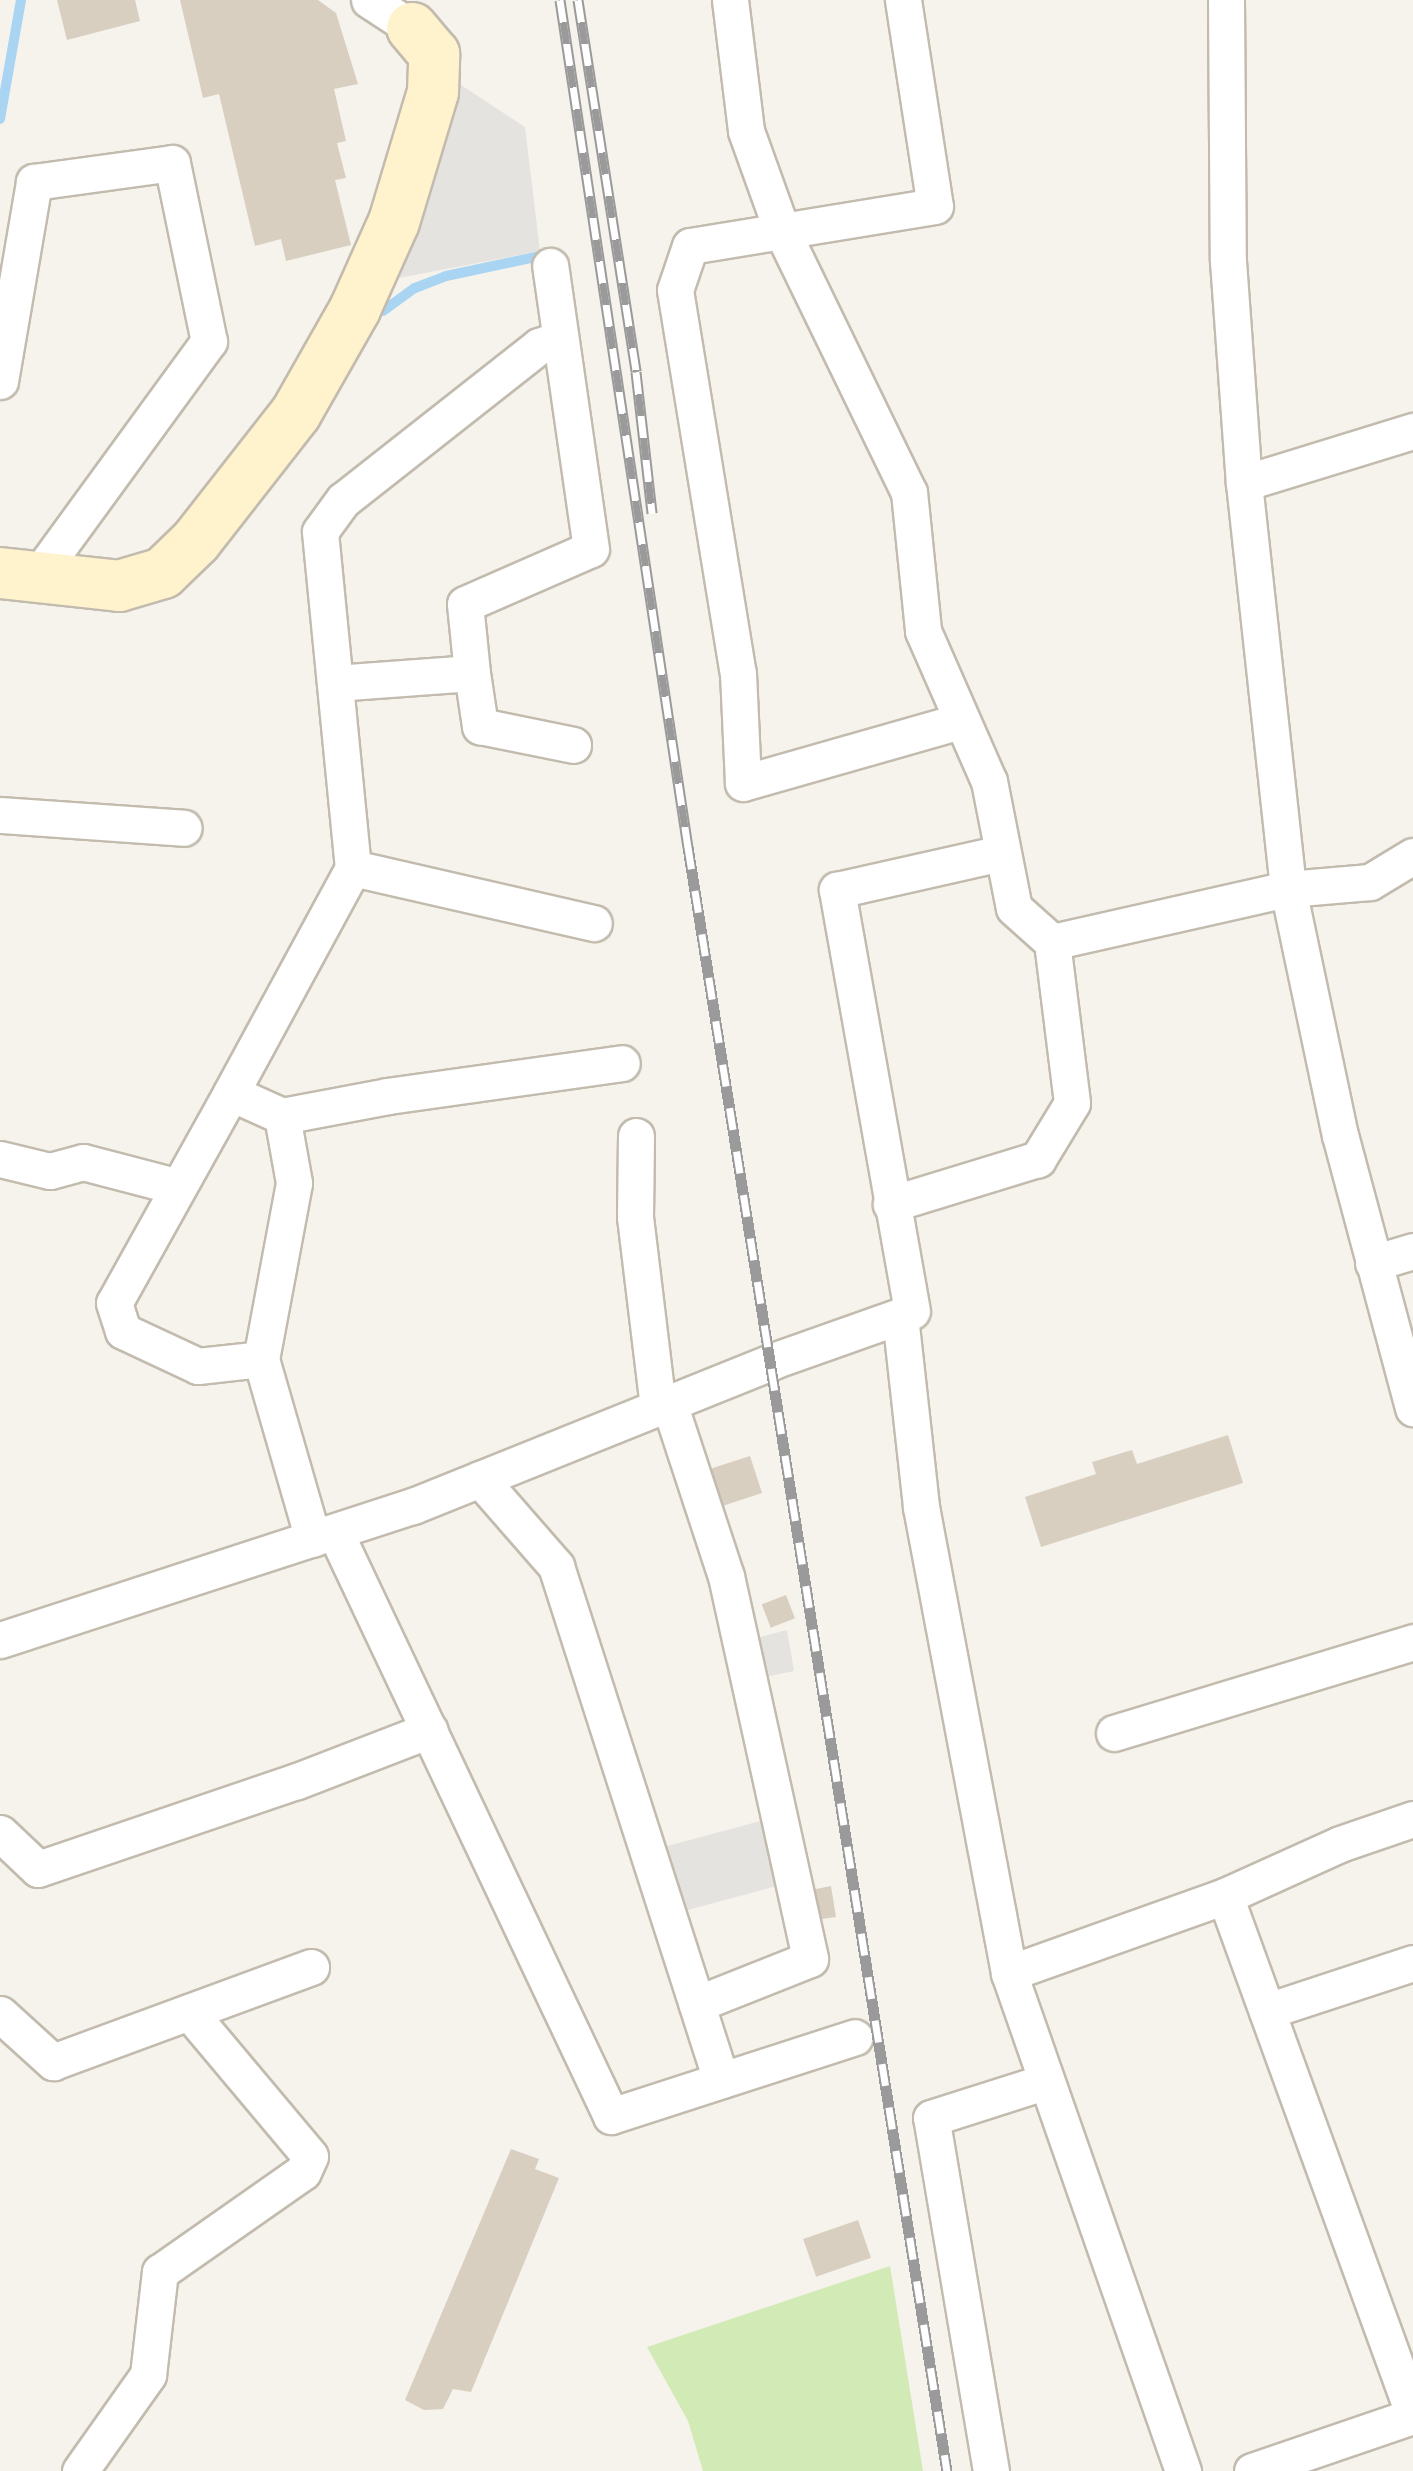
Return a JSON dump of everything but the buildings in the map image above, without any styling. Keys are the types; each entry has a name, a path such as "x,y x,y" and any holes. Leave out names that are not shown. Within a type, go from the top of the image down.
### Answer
{"street":[{"path":"18,576 120,586 162,573 196,541 296,413 355,309 394,222 433,92 434,54 412,28 370,0"},
{"path":"730,0 746,131 782,230 909,492 923,632 988,781 1014,908 1052,942 1072,1103 1038,1159 892,1204"},
{"path":"904,0 935,206 690,246 676,290 738,673 743,783 961,721"},
{"path":"1226,0 1228,261 1244,483 1288,889 1373,1262 1413,1408"},
{"path":"0,381 34,182 172,162 209,341 18,576"},
{"path":"550,266 591,549 465,604 480,726 572,744"},
{"path":"261,1359 198,1366 123,1331 114,1303 175,1186 354,868 320,532 343,500 539,346 560,339"},
{"path":"1244,483 1413,431"},
{"path":"335,684 472,674"},
{"path":"0,815 184,828"},
{"path":"912,1311 837,890 1001,854"},
{"path":"1052,942 1288,889 1370,882 1413,856"},
{"path":"354,868 594,923"},
{"path":"231,1092 282,1116 388,1096 622,1063"},
{"path":"282,1116 294,1183 261,1359 324,1535 429,1730 611,2116 855,2037"},
{"path":"636,1136 636,1218 664,1405 726,1576 810,1959 696,2004"},
{"path":"0,1159 50,1171 82,1162 175,1186"},
{"path":"1373,1262 1413,1251"},
{"path":"0,1640 324,1535 480,1479 900,1316 922,1507 1009,1973 1183,2471"},
{"path":"480,1479 556,1566 721,2080"},
{"path":"1114,1734 1413,1642"},
{"path":"0,1833 38,1868 297,1782 429,1730"},
{"path":"1009,1973 1224,1896 1340,1844 1413,1819"},
{"path":"1224,1896 1413,2415 1252,2471"},
{"path":"1267,2012 1413,1963"},
{"path":"0,2014 53,2062 311,1967"},
{"path":"80,2471 148,2375 160,2272 302,2172 310,2156 189,2012"},
{"path":"991,2471 931,2118 1044,2082"}],"green space":[{"path":"890,2266 923,2471 703,2471 688,2421 647,2347"}],"shaded area":[{"path":"458,83 525,127 540,251 399,278"},
{"path":"787,1630 794,1671 761,1678 749,1640"},
{"path":"768,1819 785,1884 682,1911 665,1847"}],"waterway":[{"path":"0,119 21,0"},
{"path":"383,311 415,288 446,276 540,256"}],"railway":[{"path":"560,0 688,847 947,2471"},
{"path":"578,0 636,372 652,513"}]}
